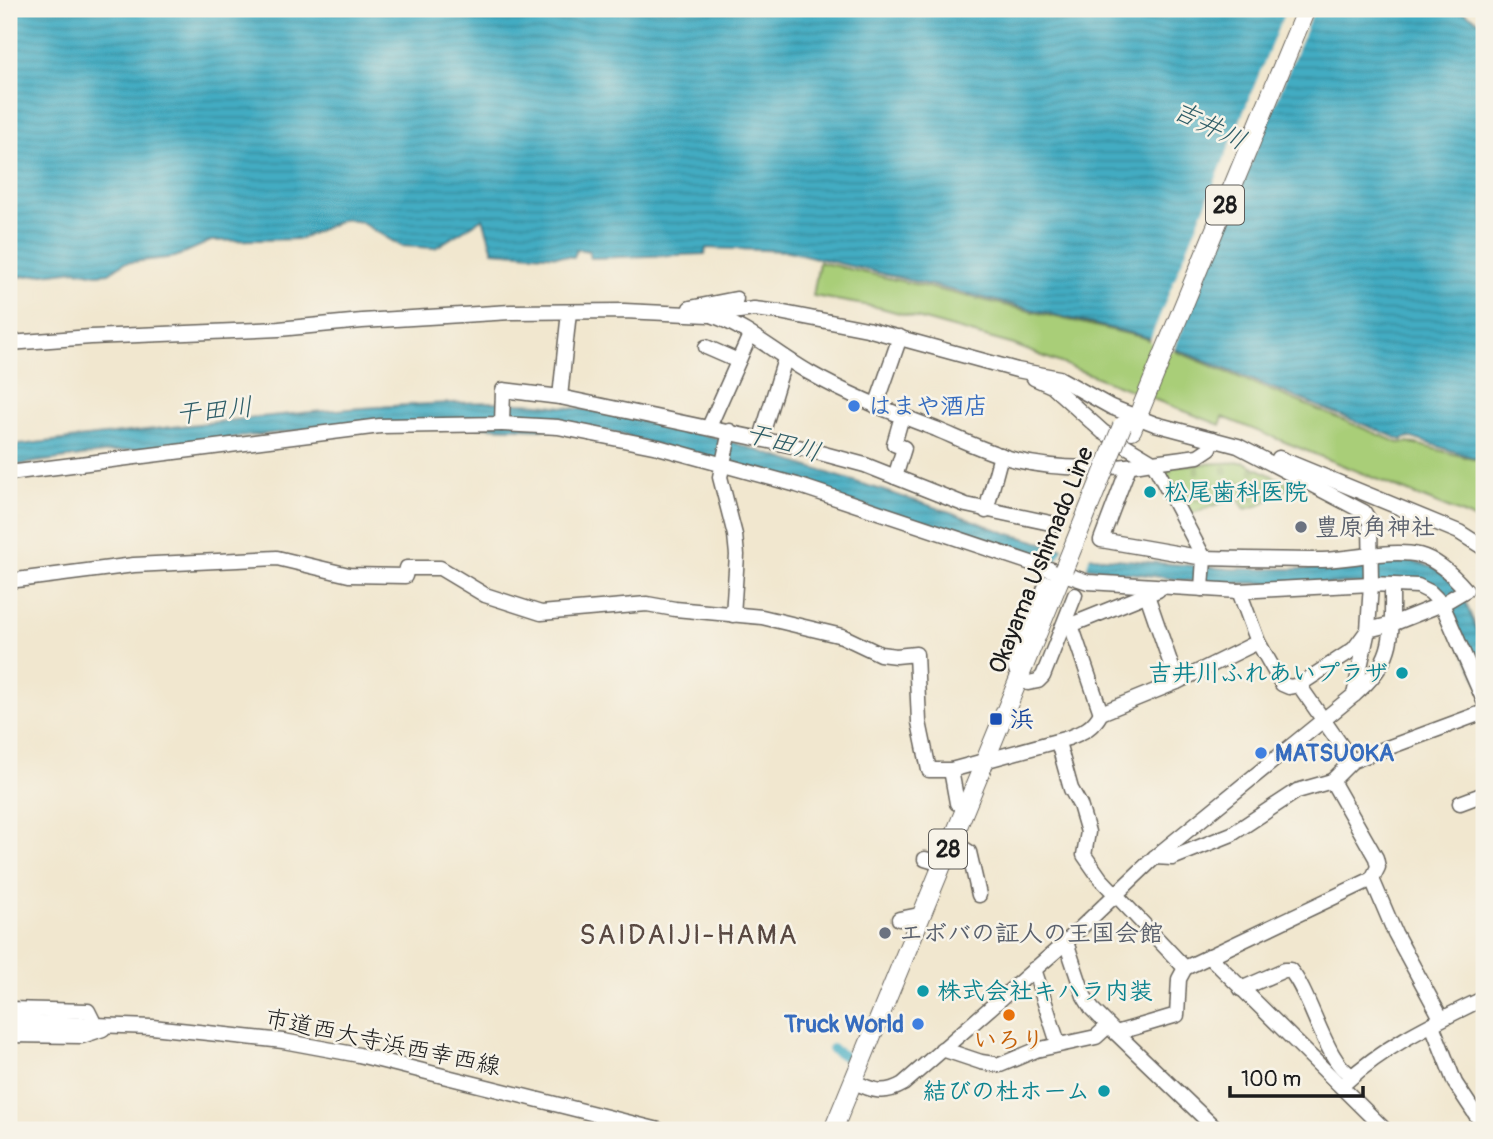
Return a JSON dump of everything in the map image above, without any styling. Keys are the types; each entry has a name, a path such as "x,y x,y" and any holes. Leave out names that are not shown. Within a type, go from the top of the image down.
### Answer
{"main road":[{"name":"Okayama Ushimado Line","path":"833,1130 858,1084 961,847 991,758 1133,414 1294,9"},
{"name":"Okayama Ushimado Line","path":"1133,414 1306,9"},
{"name":"Okayama Ushimado Line","path":"845,1130 858,1084 920,919 933,862 991,758"}],"street":[{"path":"675,312 736,299"},
{"path":"9,343 279,329 511,312 709,314 754,309 779,312 900,337 1017,370 1059,378 1111,407 1155,424 1273,456 1416,514 1459,533 1484,548"},
{"path":"560,397 569,312"},
{"path":"709,314 729,321 785,359 839,389 1016,460 1053,465 1129,466 1198,456 1210,448 1213,439"},
{"path":"709,427 750,335"},
{"path":"876,406 900,337"},
{"path":"706,347 738,361"},
{"path":"761,438 785,359"},
{"path":"1017,370 1052,386 1103,432 1153,461 1204,560 1202,588"},
{"path":"502,422 503,390 560,397 761,438 865,466 986,511 1055,524"},
{"path":"895,477 904,448 894,443 902,416"},
{"path":"9,473 380,426 502,422 558,427 658,447 797,485 1066,579 1110,585 1239,591 1371,582 1418,586 1444,603 1484,701"},
{"path":"730,433 720,477 735,535 737,555 733,615"},
{"path":"1238,446 1364,512 1370,522 1371,582 1368,630 1354,695"},
{"path":"986,511 1001,455"},
{"path":"1129,466 1101,540 1204,560 1371,560 1406,554 1421,556 1445,570 1466,590 1444,603 1392,624 1368,630 1354,649 1300,685 1289,687 1282,684 1258,642 1239,591"},
{"path":"9,581 134,565 277,558 349,575 375,577 405,576 407,568 440,568 485,595 541,613 647,604 762,617 842,636 880,654 916,654 919,722 929,770 951,770 1058,742 1086,731 1095,724 1101,713 1177,682 1258,642"},
{"path":"1066,579 1067,625 1101,713"},
{"path":"858,1084 881,1092 903,1084 1066,943 1156,857 1378,673 1391,638 1392,585"},
{"path":"1023,681 1038,681 1043,676 1067,625 1163,588"},
{"path":"1147,595 1177,682"},
{"path":"1300,685 1352,761"},
{"path":"1156,857 1172,858 1231,834 1297,791 1332,781 1352,761 1484,712"},
{"path":"1058,742 1071,789 1080,805 1088,832 1084,855 1100,878 1185,968"},
{"path":"951,770 957,803 966,807"},
{"path":"942,1049 981,1062 1000,1065 1036,1050 1177,1015 1179,979 1185,968 1372,879 1378,867 1376,858 1332,781"},
{"path":"1460,803 1484,794"},
{"path":"961,847 969,852 979,895"},
{"path":"1372,879 1437,1021 1455,1083 1484,1127"},
{"path":"899,919 914,916 920,919"},
{"path":"1066,943 1084,996 1092,1009 1217,1130"},
{"path":"1209,957 1385,1130"},
{"path":"1034,969 1056,1037"},
{"path":"1241,989 1284,970 1292,971 1334,1060 1342,1070 1353,1075"},
{"path":"1340,1087 1379,1055 1437,1021 1484,998"},
{"path":"9,1009 88,1012 95,1025"},
{"name":"市道西大寺浜西幸西線","path":"9,1022 218,1032 317,1047 385,1061 659,1130"},
{"path":"9,1035 82,1036 114,1026"}],"green space":[{"path":"819,262 1141,337 1399,443 1408,442 1476,460 1484,465 1484,527 1470,517 1223,417 1220,425 1014,345 881,308 813,296"},
{"path":"1244,462 1291,485 1260,505 1245,509 1237,497 1185,516 1161,466"}],"water":[{"name":"吉井川","path":"9,9 1459,9 1484,24 1484,461 1409,437 1402,440 1143,336 788,251 706,248 705,254 591,258 589,251 577,249 574,257 493,251 483,218 435,248 401,246 360,222 344,219 300,239 211,241 175,257 124,263 109,273 76,270 9,278"},
{"path":"496,402 540,404 601,412 722,439 950,512 1006,533 1093,557 1230,569 1306,569 1409,560 1434,568 1459,587 1484,647 1484,693 1431,588 1346,584 1206,583 1055,563 609,431 362,423 9,466 9,446 313,412"}],"pier":[{"path":"1286,9 1314,9 1173,352 1149,342"},
{"path":"1064,546 1091,552 1085,572 1055,566"}],"waterway":[{"path":"832,1049 849,1059"}],"place":[{"name":"はまや酒店","path":"854,406"},
{"name":"松尾歯科医院","path":"1150,492"},
{"name":"豊原角神社","path":"1301,527"},
{"name":"吉井川ふれあいプラザ","path":"1402,673"},
{"name":"浜","path":"996,719"},
{"name":"MATSUOKA","path":"1261,753"},
{"name":"エボバの証人の王国会館","path":"885,933"},
{"name":"株式会社キハラ内装","path":"923,991"},
{"name":"いろり","path":"1009,1015"},
{"name":"Truck World","path":"918,1024"},
{"name":"結びの杜ホーム","path":"1104,1091"}],"district":[{"name":"SAIDAIJI-HAMA","path":"689,934"}],"water label":[{"name":"干田川","path":"214,410"},
{"name":"干田川","path":"783,442"}]}
